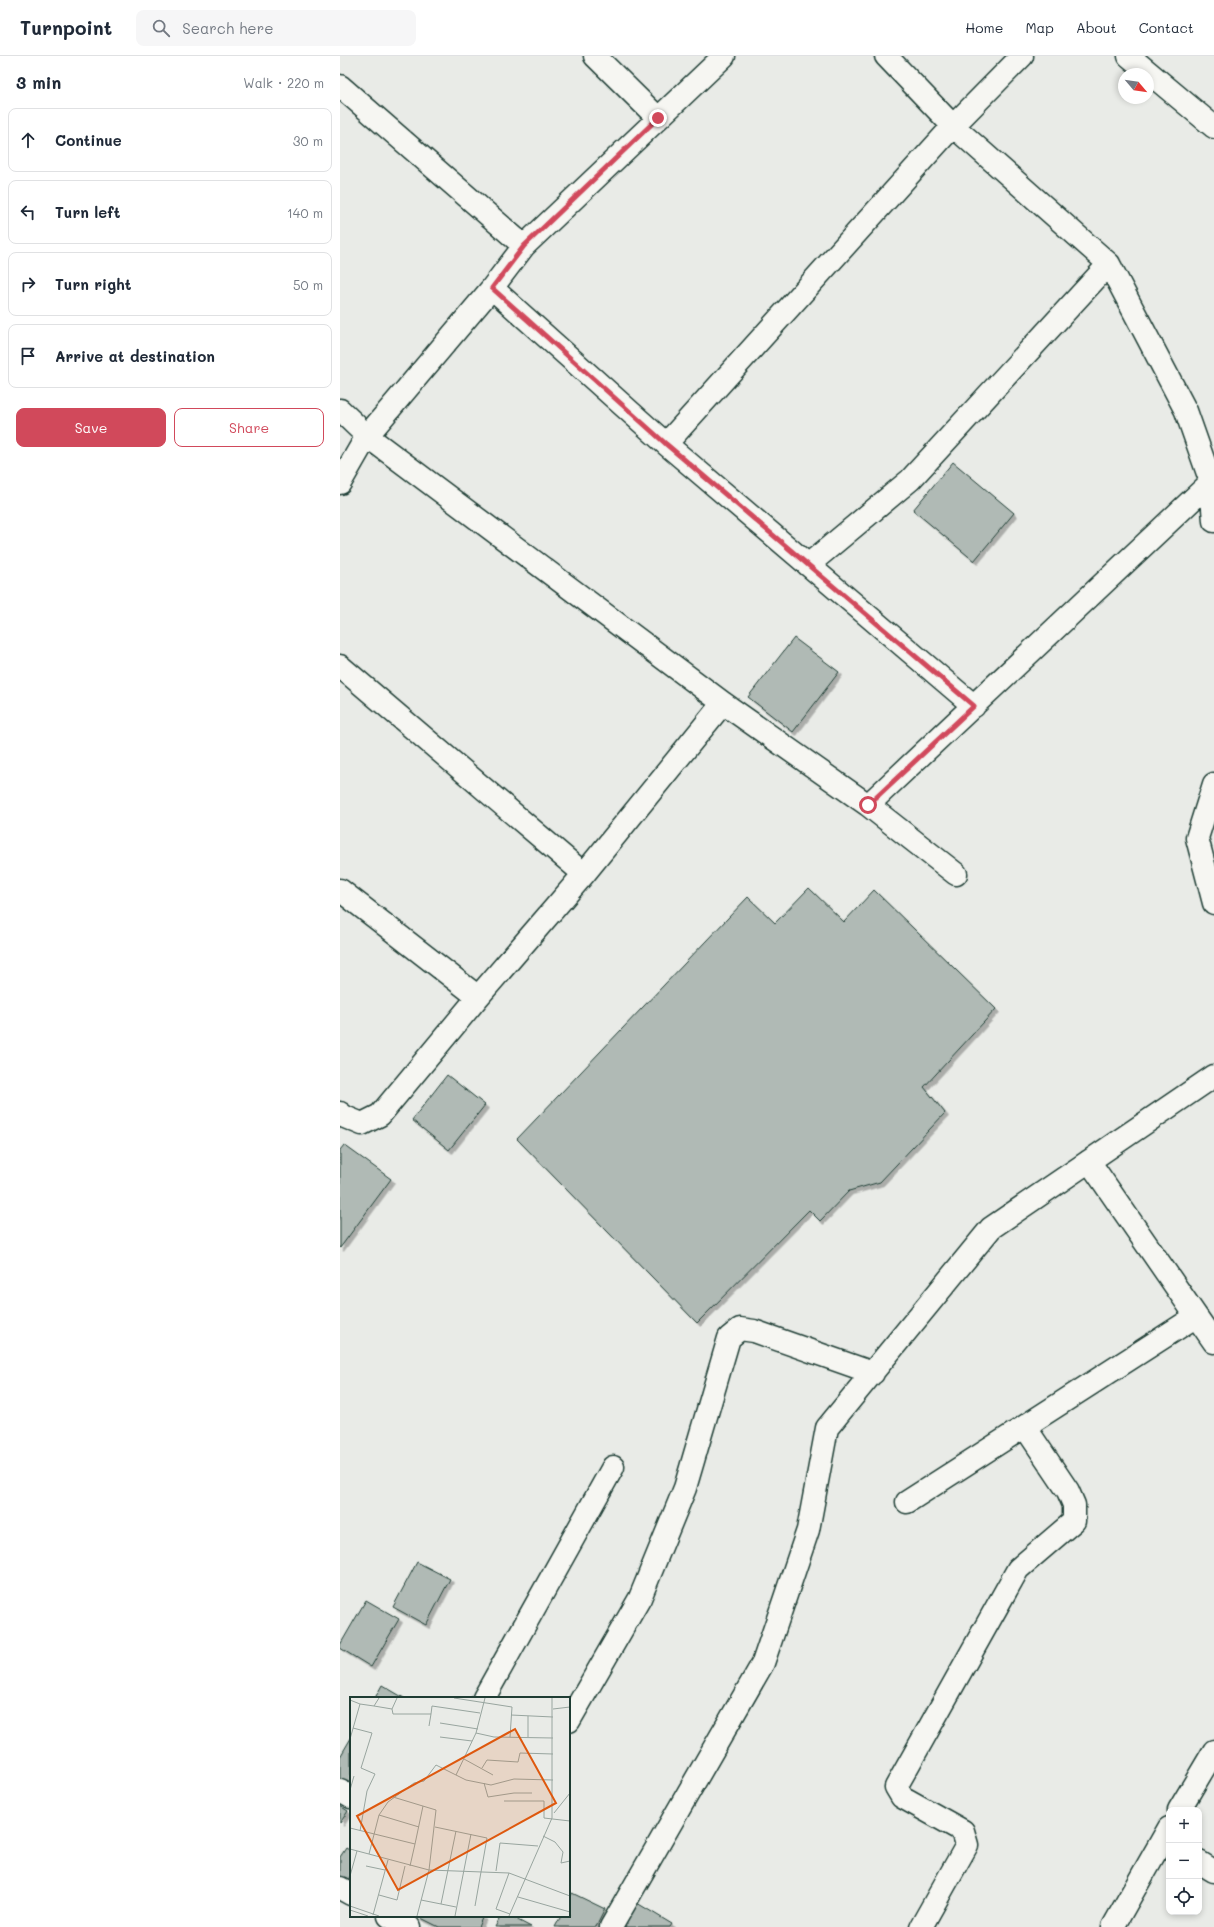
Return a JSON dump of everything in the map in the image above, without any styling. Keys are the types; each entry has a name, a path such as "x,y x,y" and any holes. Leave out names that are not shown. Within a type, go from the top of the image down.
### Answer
{"street":[{"path":"595,56 658,118"},
{"path":"340,483 367,436 492,288 524,246 724,56"},
{"path":"886,56 953,126 1109,264 1186,411 1211,482 1214,521"},
{"path":"666,444 953,126 1022,56"},
{"path":"1129,56 1214,127"},
{"path":"340,86 524,246"},
{"path":"808,565 910,480 1109,264"},
{"path":"492,288 666,444 974,706"},
{"path":"340,410 367,436 723,703 868,805 956,874"},
{"path":"868,805 1211,482"},
{"path":"340,666 584,874"},
{"path":"340,1113 345,1117 362,1124 380,1115 478,997 584,874 723,703"},
{"path":"1214,784 1197,838 1214,903"},
{"path":"340,890 478,997"},
{"path":"611,1927 763,1663 808,1530 827,1428 991,1228 1214,1076"},
{"path":"1089,1161 1195,1317 1214,1342"},
{"path":"908,1502 1195,1317"},
{"path":"570,1719 640,1598 685,1488 729,1338 740,1329 754,1331 873,1373"},
{"path":"921,1927 967,1845 966,1838 963,1831 902,1797 896,1787 1018,1569 1074,1521 1074,1505 1068,1491 1025,1426"},
{"path":"485,1697 613,1467"},
{"path":"1181,1807 1214,1751"},
{"path":"340,1791 350,1796"},
{"path":"1113,1927 1166,1838"},
{"path":"1202,1864 1214,1872"},
{"path":"340,1888 350,1893"},
{"path":"391,1917 409,1927"}],"building":[{"path":"953,462 1014,513 974,561 913,510"},
{"path":"794,638 839,672 793,732 748,697"},
{"path":"809,888 844,922 874,890 996,1009 924,1087 945,1113 880,1182 849,1191 820,1221 809,1210 697,1323 517,1139 748,897 775,923"},
{"path":"447,1075 485,1105 449,1150 412,1120"},
{"path":"344,1145 391,1179 340,1248 340,1150"},
{"path":"417,1562 450,1579 426,1625 393,1607"},
{"path":"366,1600 399,1619 371,1667 340,1648 340,1645"},
{"path":"382,1685 402,1697 376,1697"},
{"path":"350,1740 350,1791 340,1786 340,1757"},
{"path":"340,1806 348,1811 340,1823"},
{"path":"346,1848 350,1850 350,1877 344,1886 340,1883 340,1857"},
{"path":"572,1893 605,1909 596,1927 555,1927 560,1917 570,1917 570,1898"},
{"path":"632,1900 672,1924 670,1927 616,1927"},
{"path":"419,1917 483,1917 478,1927 439,1927"},
{"path":"500,1917 512,1917 531,1927 495,1927"}],"route":[{"path":"658,118 524,246 492,288 666,444 974,706 868,805"}]}
